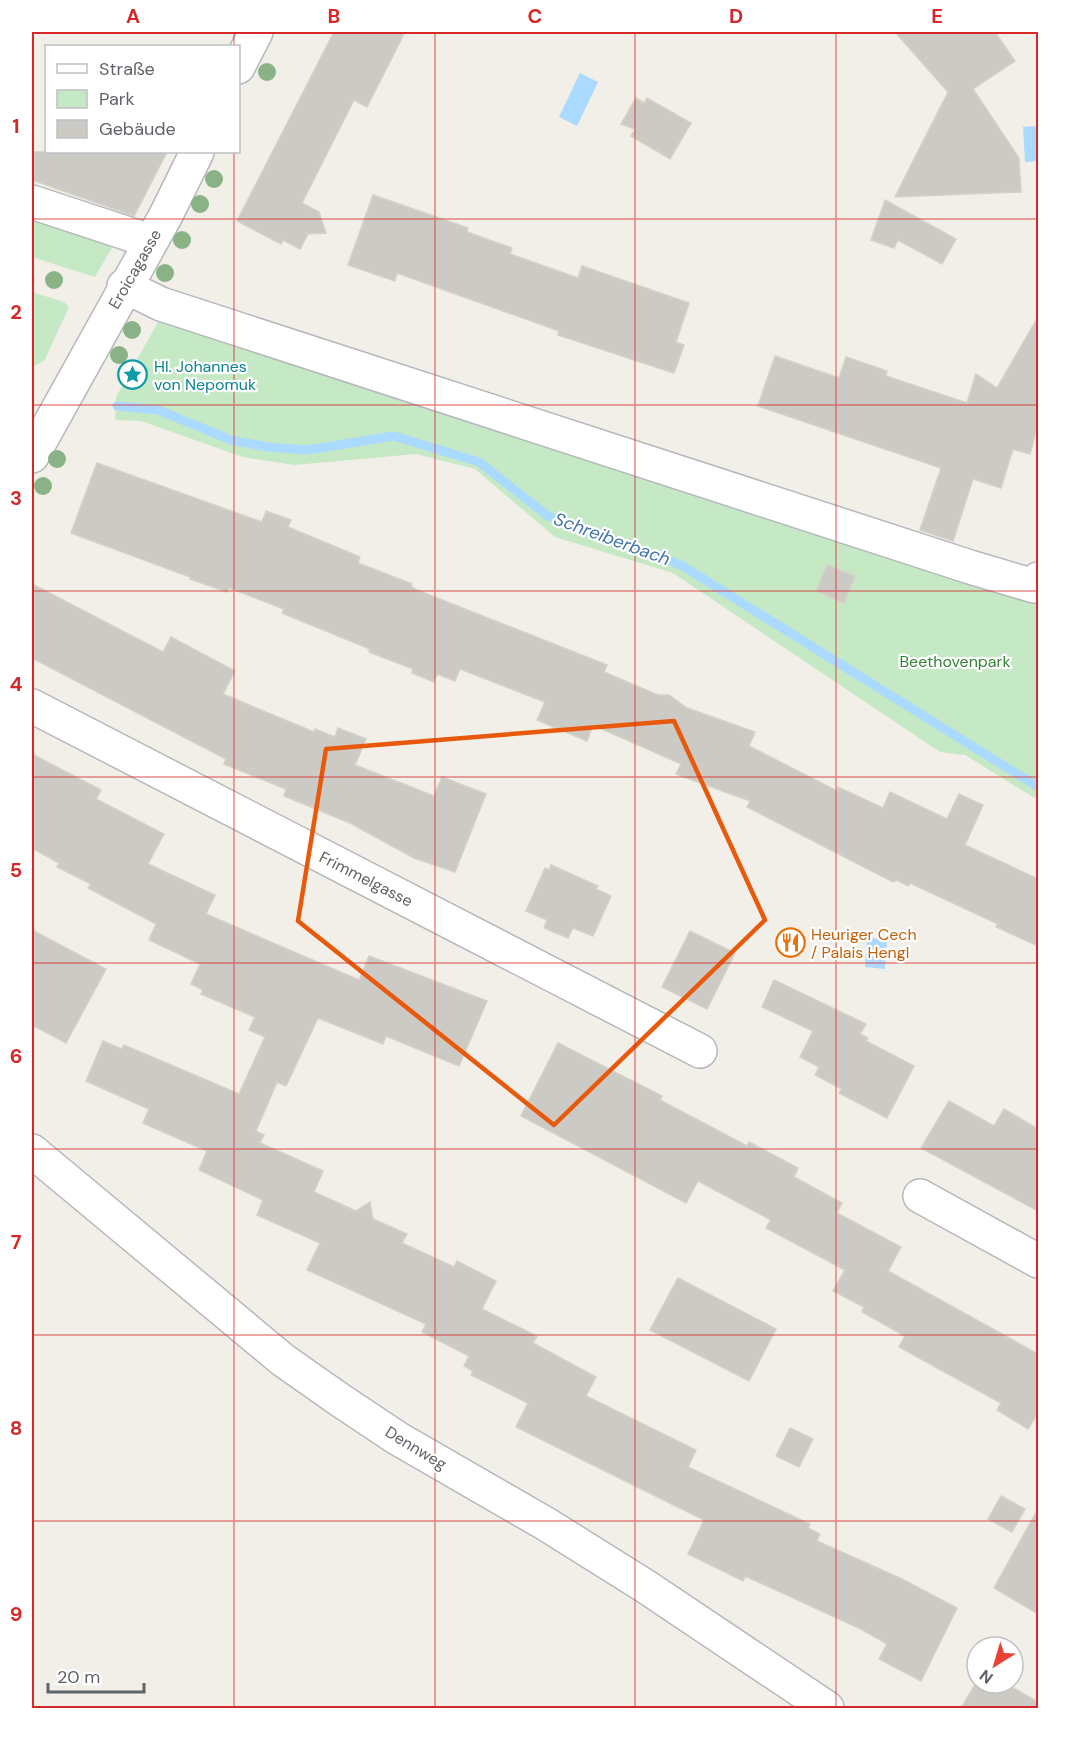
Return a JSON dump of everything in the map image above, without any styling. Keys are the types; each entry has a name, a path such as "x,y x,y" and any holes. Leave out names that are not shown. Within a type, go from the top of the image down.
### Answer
{"street":[{"path":"240,63 256,32"},
{"name":"Eroicagasse","path":"32,456 124,286 166,215 197,153"},
{"path":"32,202 150,241"},
{"path":"124,286 161,304 1036,582"},
{"name":"Frimmelgasse","path":"32,706 700,1051"},
{"name":"Dennweg","path":"32,1151 283,1359 340,1400 397,1438 546,1524 645,1586 827,1708"},
{"path":"920,1196 1038,1261"}],"highlighted area":[{"path":"674,721 765,920 554,1125 298,921 326,749"}],"green space":[{"path":"32,216 113,246 95,277 32,257"},
{"path":"32,292 64,302 69,307 44,361 32,367"},
{"name":"Beethovenpark","path":"162,315 1038,600 1038,800 965,755 940,752 673,573 555,537 475,469 416,454 294,465 243,457 141,421 115,420 116,397"}],"water":[{"path":"580,73 598,82 577,126 559,117"},
{"path":"1038,126 1038,161 1025,162 1023,127"},
{"path":"867,938 887,939 885,969 865,967"}],"building":[{"path":"334,32 405,32 367,107 354,100 302,203 319,212 326,233 308,234 300,249 283,240 281,244 237,221"},
{"path":"895,32 995,32 1015,61 973,89 1019,158 1021,192 895,197 948,92"},
{"path":"636,98 644,103 647,98 691,123 670,159 631,136 635,129 621,124"},
{"path":"32,152 166,153 134,216 32,180"},
{"path":"373,195 468,228 467,232 512,248 510,254 578,278 582,266 689,303 676,342 684,345 674,373 558,335 559,331 397,273 395,281 348,265"},
{"path":"885,200 956,239 942,264 898,240 894,248 871,240"},
{"path":"1038,317 1038,425 1030,454 1013,449 1001,488 973,479 953,541 920,530 941,468 758,406 775,356 839,378 846,357 887,371 886,376 967,403 976,374 997,388"},
{"path":"97,463 262,522 266,511 291,520 288,527 360,557 358,563 412,584 411,586 417,590 607,665 604,672 658,695 669,695 687,708 755,732 749,746 837,791 838,787 883,808 890,792 947,819 959,794 983,805 965,845 1038,879 1038,946 996,927 998,924 910,883 908,886 897,880 893,882 747,807 750,801 676,774 681,764 593,725 587,741 537,720 545,702 460,669 455,681 437,674 434,682 412,673 413,669 369,652 370,649 282,613 284,609 229,588 227,592 190,579 190,577 71,533"},
{"path":"827,565 855,576 844,603 816,591"},
{"path":"32,584 163,652 171,637 235,671 223,694 314,732 315,729 335,737 338,728 366,739 355,765 434,796 442,777 486,794 455,872 414,858 350,823 284,796 286,789 224,764 226,759 32,658"},
{"path":"32,754 101,790 96,799 164,834 148,864 215,895 206,914 359,980 369,956 487,1001 459,1066 386,1036 383,1044 318,1018 286,1086 277,1082 256,1131 264,1135 260,1143 323,1171 314,1192 356,1211 370,1202 373,1219 407,1234 402,1243 454,1267 457,1261 496,1281 482,1309 537,1336 533,1343 596,1377 586,1396 696,1450 688,1467 810,1524 808,1528 820,1534 817,1541 902,1579 957,1608 921,1681 879,1659 887,1644 861,1629 745,1576 743,1581 688,1554 704,1520 516,1427 528,1403 471,1375 473,1371 464,1366 469,1356 422,1332 426,1324 307,1270 320,1243 257,1215 263,1200 199,1170 207,1151 143,1123 149,1109 86,1081 103,1041 122,1049 124,1045 239,1094 265,1037 249,1030 255,1017 201,994 203,990 191,984 200,964 149,940 156,924 88,888 91,884 57,867 59,863 32,848"},
{"path":"551,865 598,886 596,889 611,896 593,936 573,928 568,938 544,928 547,920 526,911 545,868 549,870"},
{"path":"32,930 106,969 66,1043 32,1025"},
{"path":"690,931 735,953 707,1009 662,987"},
{"path":"774,980 866,1024 860,1034 868,1038 866,1041 914,1066 887,1118 839,1093 842,1089 815,1075 819,1067 800,1057 813,1031 762,1007"},
{"path":"558,1043 662,1096 660,1100 747,1146 749,1142 798,1168 794,1177 842,1203 837,1213 901,1247 888,1271 1038,1354 1038,1413 1028,1429 997,1410 1001,1403 899,1347 905,1336 862,1312 864,1307 833,1291 845,1270 766,1228 771,1220 698,1181 686,1203 521,1116"},
{"path":"949,1101 994,1126 1004,1109 1038,1129 1038,1211 921,1148"},
{"path":"678,1278 776,1329 749,1381 650,1330"},
{"path":"790,1428 813,1439 799,1467 776,1456"},
{"path":"1001,1496 1025,1509 1012,1532 988,1519"},
{"path":"1038,1509 1038,1614 994,1588"},
{"path":"969,1695 1025,1695 1038,1702 1038,1708 961,1708"}],"waterway":[{"name":"Schreiberbach","path":"117,406 158,410 231,440 268,447 307,450 394,436 479,462 548,516 681,565 1038,787"}],"place":[{"name":"Hl. Johannes von Nepomuk","path":"133,375"},
{"name":"Heuriger Cech / Palais Hengl","path":"790,943"}]}
